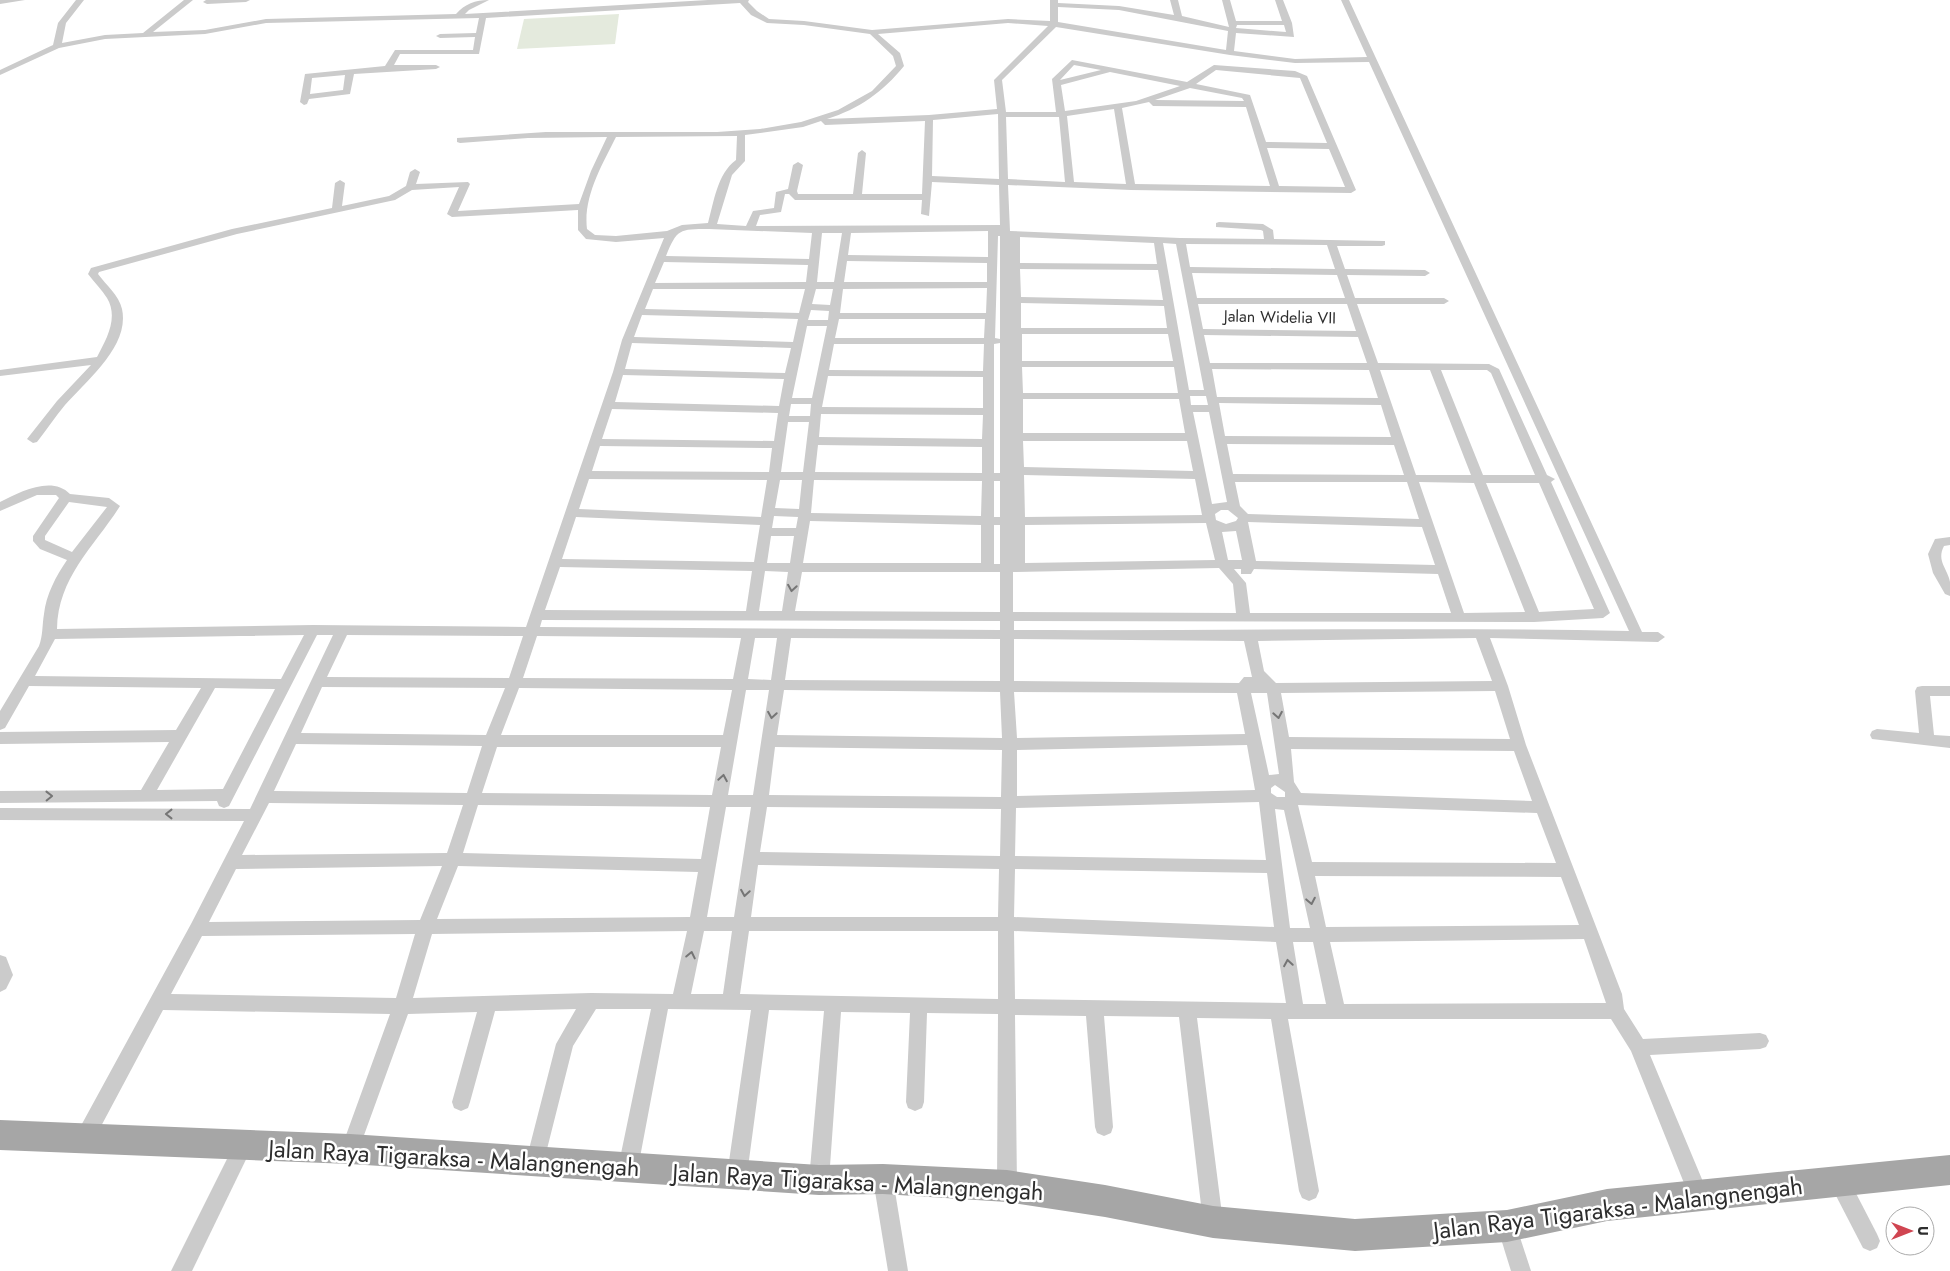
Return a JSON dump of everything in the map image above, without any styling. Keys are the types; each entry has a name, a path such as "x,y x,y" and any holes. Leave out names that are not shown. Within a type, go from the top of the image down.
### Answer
{"main road":[{"name":"Jalan Raya Tigaraksa - Malangnengah","path":"0,1135 350,1149 819,1180 883,1178 1008,1186 1212,1222 1316,1233 1355,1235 1507,1226 1607,1205 1949,1171"}],"street":[{"path":"0,2 21,0"},
{"path":"57,46 62,23 80,0"},
{"path":"144,36 189,0"},
{"path":"206,2 246,0"},
{"path":"237,10 246,0"},
{"path":"459,16 466,8 485,0"},
{"path":"1174,0 1179,18"},
{"path":"1226,0 1233,26 1230,54"},
{"path":"1013,568 1006,522 1014,475 1017,437 1010,396 1016,364 1004,300 1009,266 1002,231 1004,182 1002,113 998,80 1054,24 1054,3 1119,4 1179,18 1288,36 1292,34 1279,0"},
{"path":"1345,0 1638,637"},
{"path":"0,73 57,46 105,37 205,32 233,21 483,16 620,4 744,1 754,13 767,21 827,25 872,32 1008,21 1054,24 1230,54 1295,61 1374,60"},
{"path":"388,68 398,52 475,55 483,16"},
{"path":"1233,26 1288,23"},
{"path":"814,122 875,94 891,80 900,66 897,55 872,32"},
{"path":"440,36 480,35"},
{"path":"1070,184 1056,79 1072,62 1240,94 1247,97 1276,190"},
{"path":"350,71 347,92 304,99 308,76 350,71 388,68 436,67"},
{"path":"460,140 537,134 741,134 814,122 929,118 1002,113 1062,114 1118,107 1162,96 1189,85 1214,67 1300,74 1303,76 1351,190 1131,187 928,179"},
{"path":"1057,83 1111,70"},
{"path":"1137,103 1249,104"},
{"path":"1118,107 1131,187"},
{"path":"926,214 929,118"},
{"path":"613,134 586,189 581,226 588,237 650,237 670,234"},
{"path":"712,226 727,176 732,167 740,161 741,134"},
{"path":"1262,145 1332,146"},
{"path":"857,197 862,153"},
{"path":"798,165 792,191 793,196 926,197"},
{"path":"410,188 415,172"},
{"path":"337,209 337,194 340,183"},
{"path":"33,439 61,403 101,360 115,332 116,310 113,299 93,274 95,270 235,231 392,198 410,188 464,184 452,214 583,207"},
{"path":"750,229 756,213 778,210 781,192 792,191"},
{"path":"1218,225 1259,226 1268,230 1270,242"},
{"path":"350,1149 402,1006 425,928 453,859 491,741 514,683 585,474 606,405 619,372 628,340 670,234 677,228 712,226 750,229 846,231 1002,231 1180,241 1382,243"},
{"path":"752,614 776,476 790,376 811,286 817,230"},
{"path":"788,614 804,515 816,410 834,316 846,231"},
{"path":"990,285 992,263 1002,231"},
{"path":"1158,240 1200,476 1222,564 1239,582 1244,618"},
{"path":"1180,241 1234,508 1243,521 1250,565 1239,582"},
{"path":"1331,243 1459,618"},
{"path":"841,258 992,263 1009,266 1164,267"},
{"path":"659,259 814,262"},
{"path":"1187,270 1425,273"},
{"path":"650,286 990,285 1004,300 1444,301"},
{"path":"987,568 990,316 1004,300"},
{"path":"640,312 803,316 990,316"},
{"path":"803,316 834,316"},
{"path":"828,341 989,341 1012,337 1174,331"},
{"name":"Jalan Widelia VII","path":"1198,332 1362,334"},
{"path":"1008,1186 1006,924 1010,744 1007,687 1008,615 1019,521 1014,475 1010,396 1012,337"},
{"path":"628,340 796,345"},
{"path":"0,373 101,360"},
{"path":"1016,364 1180,364"},
{"path":"536,614 1459,618 1534,617 1603,613 1494,370 1489,367 1204,366"},
{"path":"1434,367 1534,617"},
{"path":"619,372 790,376"},
{"path":"822,373 989,374"},
{"path":"989,395 1386,402"},
{"path":"606,405 785,410 988,412"},
{"path":"785,410 816,410"},
{"path":"1017,437 1193,438"},
{"path":"1221,440 1399,441"},
{"path":"595,442 780,445"},
{"path":"812,442 989,442"},
{"path":"585,474 988,478 1014,475 1200,476"},
{"path":"1228,478 1565,479"},
{"path":"0,507 33,491 59,491 66,498 109,502 114,506 58,583 49,622 50,634 46,646 0,724"},
{"path":"66,498 40,536 39,542 75,558"},
{"path":"1210,519 1218,506 1234,508"},
{"path":"571,513 767,522 804,515 1006,522 1210,519 1229,529 1243,521 1427,523"},
{"path":"767,522 801,532"},
{"path":"1950,542 1940,542 1933,552 1934,561 1950,591"},
{"path":"555,563 761,567 987,568 1222,564 1443,570"},
{"path":"217,814 283,684 313,630"},
{"path":"50,634 342,630 1250,636 1482,633 1658,637"},
{"path":"84,1139 198,929 264,797 342,630"},
{"path":"680,1002 697,924 749,632"},
{"path":"730,1002 740,924 785,633"},
{"path":"1482,633 1519,745 1567,870 1587,932 1613,994 1616,1011 1638,1047 1699,1196"},
{"path":"1250,636 1257,673 1273,688 1283,743 1287,783"},
{"path":"1243,687 1257,673"},
{"path":"24,681 283,684"},
{"path":"318,682 1273,688 1501,686"},
{"path":"146,795 211,683"},
{"path":"1243,687 1264,793 1275,867 1283,935 1287,1011 1309,1191"},
{"path":"1927,740 1922,691 1950,691"},
{"path":"1877,735 1950,742"},
{"path":"0,738 180,736"},
{"path":"292,738 491,741 730,741"},
{"path":"768,741 1010,744 1252,739"},
{"path":"1283,743 1519,745"},
{"path":"1264,793 1273,779 1287,783 1293,790 1291,800 1318,934 1337,1012"},
{"path":"264,797 1009,802 1264,793 1278,804 1291,800 1542,807"},
{"path":"0,797 227,795"},
{"path":"0,814 254,815"},
{"path":"750,858 1275,867"},
{"path":"231,862 453,859 706,866"},
{"path":"1306,869 1567,870"},
{"path":"198,929 697,924 1006,924 1283,935 1587,932"},
{"path":"0,962 4,975 0,984"},
{"path":"157,1002 402,1006 591,1001 1337,1012 1616,1011"},
{"path":"535,1161 565,1044 591,1001"},
{"path":"628,1168 660,1002"},
{"path":"737,1175 762,1003"},
{"path":"461,1102 488,1004"},
{"path":"819,1180 832,1005"},
{"path":"915,1102 919,1005"},
{"path":"1094,1007 1104,1127"},
{"path":"1187,1009 1212,1222"},
{"path":"1638,1047 1760,1042"},
{"path":"181,1271 244,1145"},
{"path":"883,1178 898,1271"},
{"path":"1840,1181 1870,1241"},
{"path":"1507,1226 1521,1271"}],"shaded area":[{"path":"619,14 615,44 517,49 524,19"}]}
